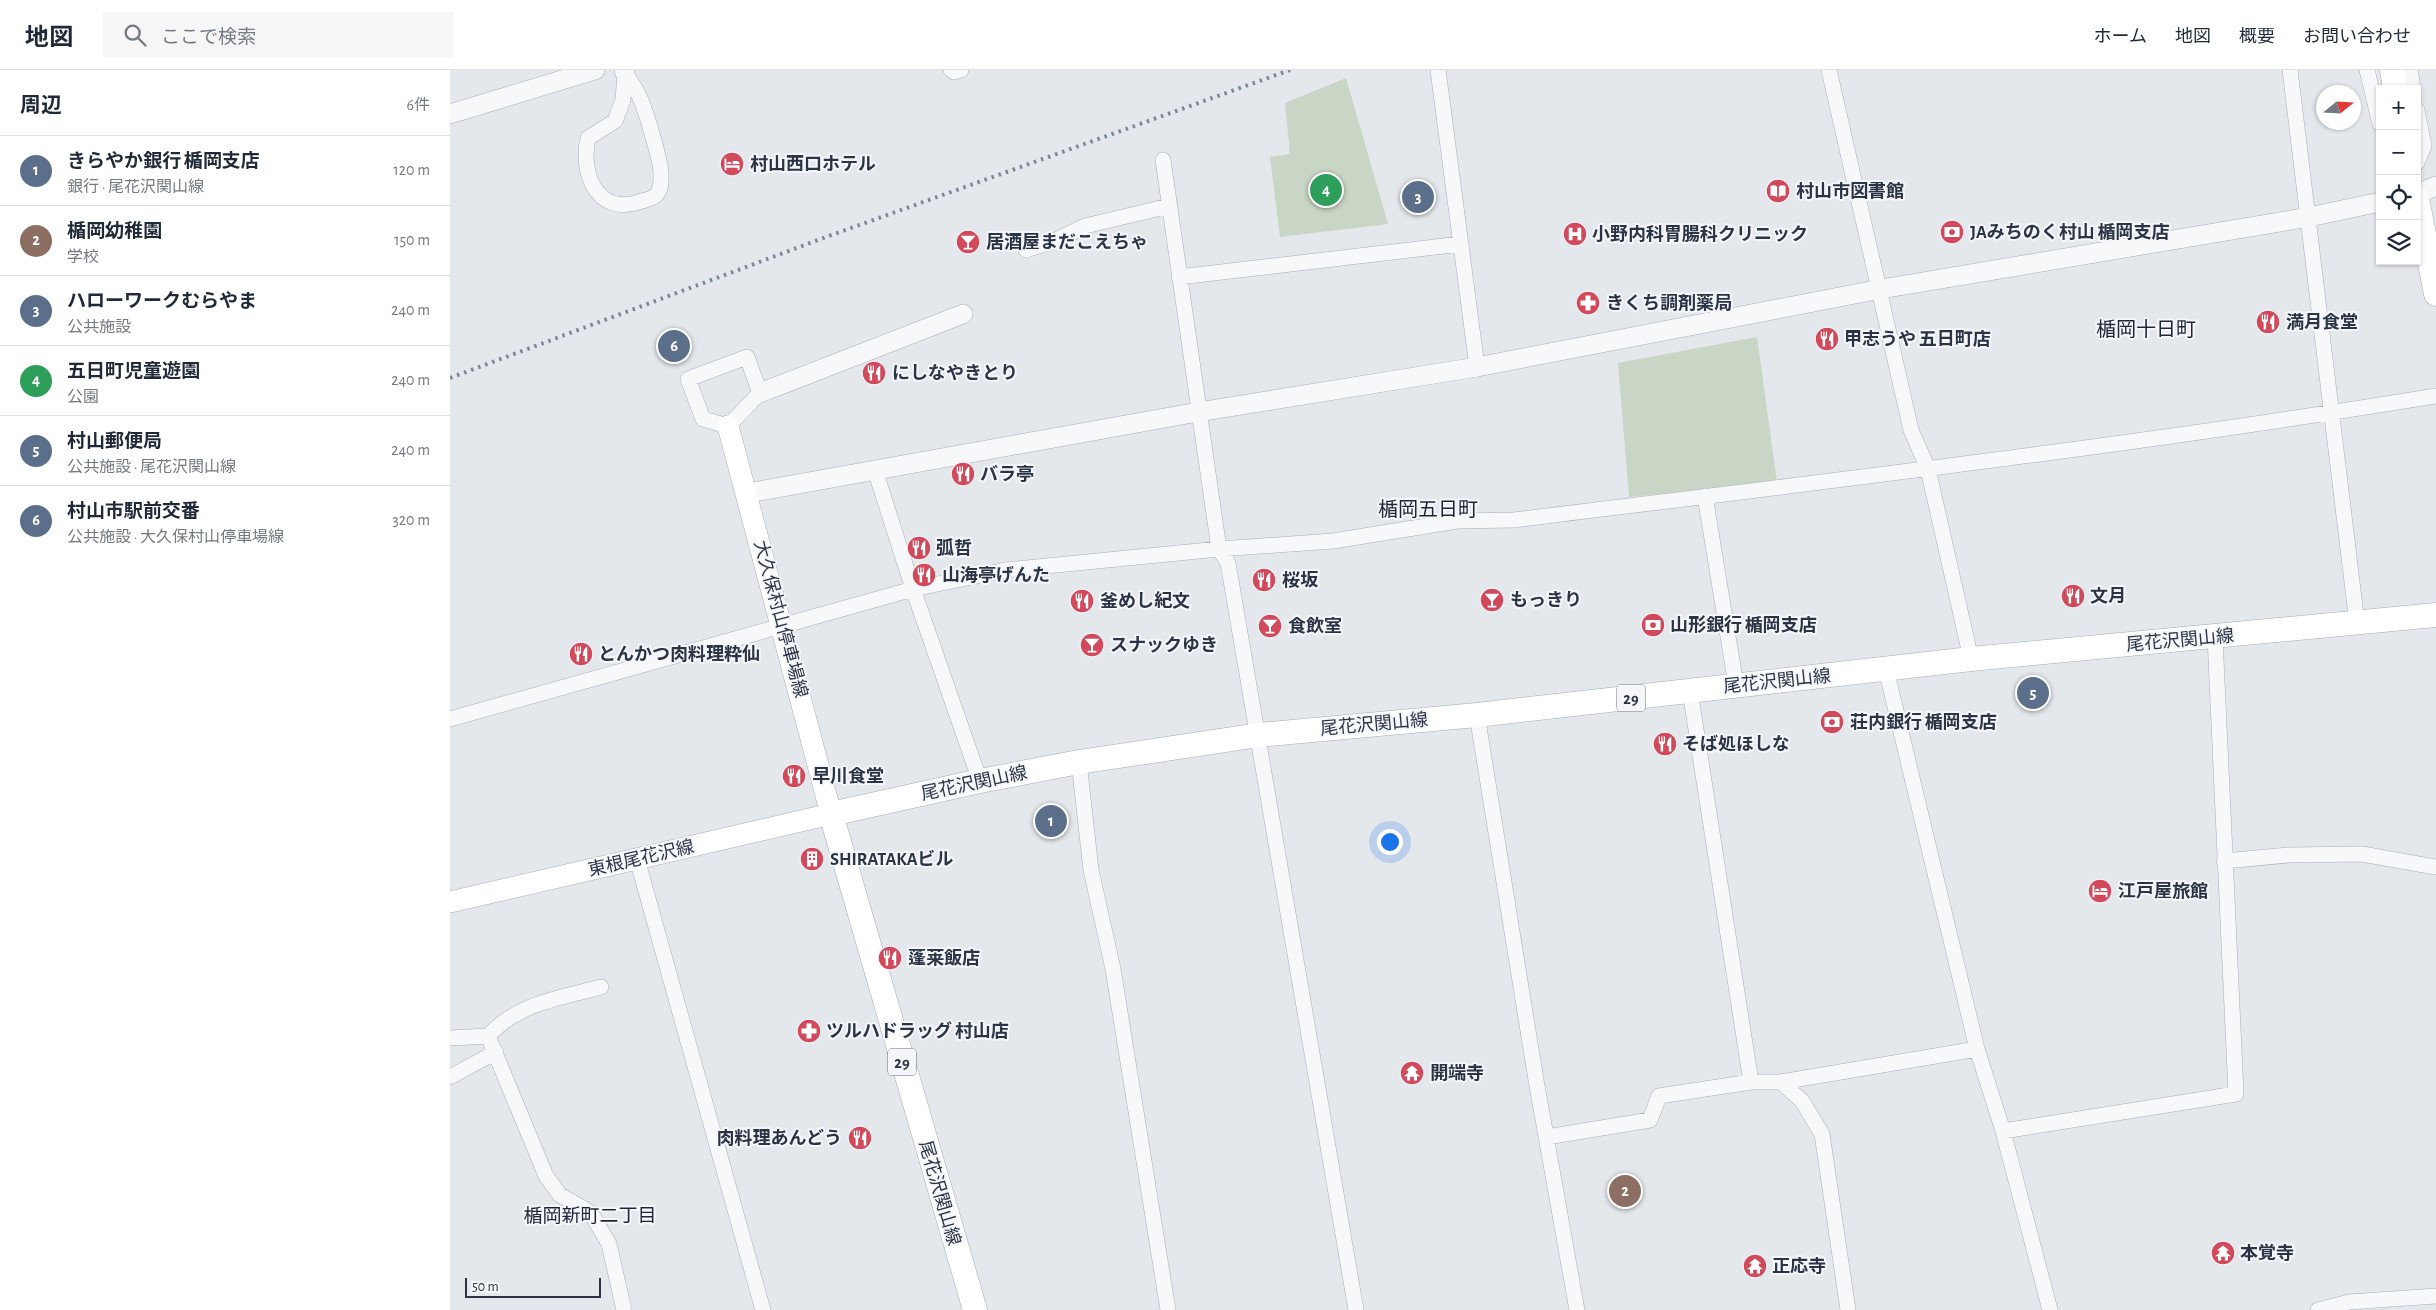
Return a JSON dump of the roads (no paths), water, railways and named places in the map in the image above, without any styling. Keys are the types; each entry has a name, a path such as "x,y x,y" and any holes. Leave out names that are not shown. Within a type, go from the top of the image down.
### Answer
{"main road":[{"path":"2392,70 2394,85"},
{"path":"2421,219 2436,294"},
{"name":"大久保村山停車場線","path":"728,426 748,493 831,814"},
{"name":"尾花沢関山線","path":"975,1310 831,814 980,780 1079,762 1258,735 1477,715 1970,659 2436,615"},
{"name":"東根尾花沢線","path":"450,902 831,814"}],"street":[{"path":"450,114 596,70"},
{"path":"951,70 954,72 961,70"},
{"path":"1438,70 1477,367"},
{"path":"1829,70 1912,430 1928,469 1970,659"},
{"path":"2290,70 2357,623"},
{"path":"2367,70 2376,107"},
{"path":"2410,70 2413,85"},
{"path":"624,72 640,98 661,171 661,188 655,197 630,205 615,206 603,200 595,190 584,152 588,138 615,121 624,100 624,72"},
{"path":"2421,131 2424,146 2421,153"},
{"path":"1163,160 1219,549 1228,563 1356,1310"},
{"path":"2421,192 2436,186"},
{"path":"748,493 1198,412 1477,367 1881,289 2309,216 2376,203"},
{"path":"1026,250 1054,241 1085,226 1169,206"},
{"path":"1179,278 1461,244"},
{"path":"760,393 747,357 688,379 703,419 728,426 760,393 964,314"},
{"path":"450,719 913,589 1006,570 1219,549 1332,541 1457,521 1514,520 1928,469 2331,413 2436,396"},
{"path":"875,470 913,589 980,780"},
{"path":"1705,496 1736,685"},
{"path":"2003,1131 2236,1094 2215,636"},
{"path":"1886,669 1977,1049 2003,1131 2050,1310"},
{"path":"1690,691 1751,1082"},
{"path":"1477,715 1577,1310"},
{"path":"1079,762 1091,870 1113,969 1168,1310"},
{"path":"2224,861 2289,855 2362,854 2436,868"},
{"path":"637,859 763,1310"},
{"path":"450,1038 488,1036 498,1025 524,1008 601,987"},
{"path":"488,1036 546,1176 560,1195 591,1213 609,1244 624,1310"},
{"path":"1547,1137 1650,1120 1659,1096 1751,1082 1781,1082 1977,1049"},
{"path":"450,1076 496,1052"},
{"path":"1781,1082 1802,1101 1822,1134 1848,1310"},
{"path":"2318,1310 2349,1302 2436,1296"}],"railway":[{"path":"450,378 826,237 1290,70"}],"place":[{"name":"村山西口ホテル","path":"732,164"},
{"name":"五日町児童遊園","path":"1326,190"},
{"name":"村山市図書館","path":"1778,191"},
{"name":"ハローワークむらやま","path":"1418,197"},
{"name":"JAみちのく村山 楯岡支店","path":"1952,232"},
{"name":"小野内科胃腸科クリニック","path":"1575,234"},
{"name":"居酒屋まだこえちゃ","path":"968,242"},
{"name":"きくち調剤薬局","path":"1588,303"},
{"name":"満月食堂","path":"2268,322"},
{"name":"甲志うや 五日町店","path":"1827,339"},
{"name":"村山市駅前交番","path":"674,346"},
{"name":"にしなやきとり","path":"874,373"},
{"name":"バラ亭","path":"963,474"},
{"name":"弧哲","path":"919,548"},
{"name":"山海亭げんた","path":"924,575"},
{"name":"桜坂","path":"1264,580"},
{"name":"文月","path":"2073,596"},
{"name":"もっきり","path":"1492,600"},
{"name":"釜めし紀文","path":"1082,601"},
{"name":"山形銀行 楯岡支店","path":"1653,625"},
{"name":"食飲室","path":"1270,626"},
{"name":"スナックゆき","path":"1092,645"},
{"name":"とんかつ肉料理粋仙","path":"581,654"},
{"name":"村山郵便局","path":"2033,693"},
{"name":"荘内銀行 楯岡支店","path":"1832,722"},
{"name":"そば処ほしな","path":"1665,744"},
{"name":"早川食堂","path":"794,776"},
{"name":"きらやか銀行 楯岡支店","path":"1051,821"},
{"name":"SHIRATAKAビル","path":"812,859"},
{"name":"江戸屋旅館","path":"2100,891"},
{"name":"蓬莱飯店","path":"890,958"},
{"name":"ツルハドラッグ 村山店","path":"809,1031"},
{"name":"開端寺","path":"1412,1073"},
{"name":"肉料理あんどう","path":"860,1138"},
{"name":"楯岡幼稚園","path":"1625,1191"},
{"name":"本覚寺","path":"2223,1253"},
{"name":"正応寺","path":"1755,1266"}],"district":[{"name":"楯岡十日町","path":"2146,329"},
{"name":"楯岡五日町","path":"1428,509"},
{"name":"楯岡新町二丁目","path":"590,1215"}]}
